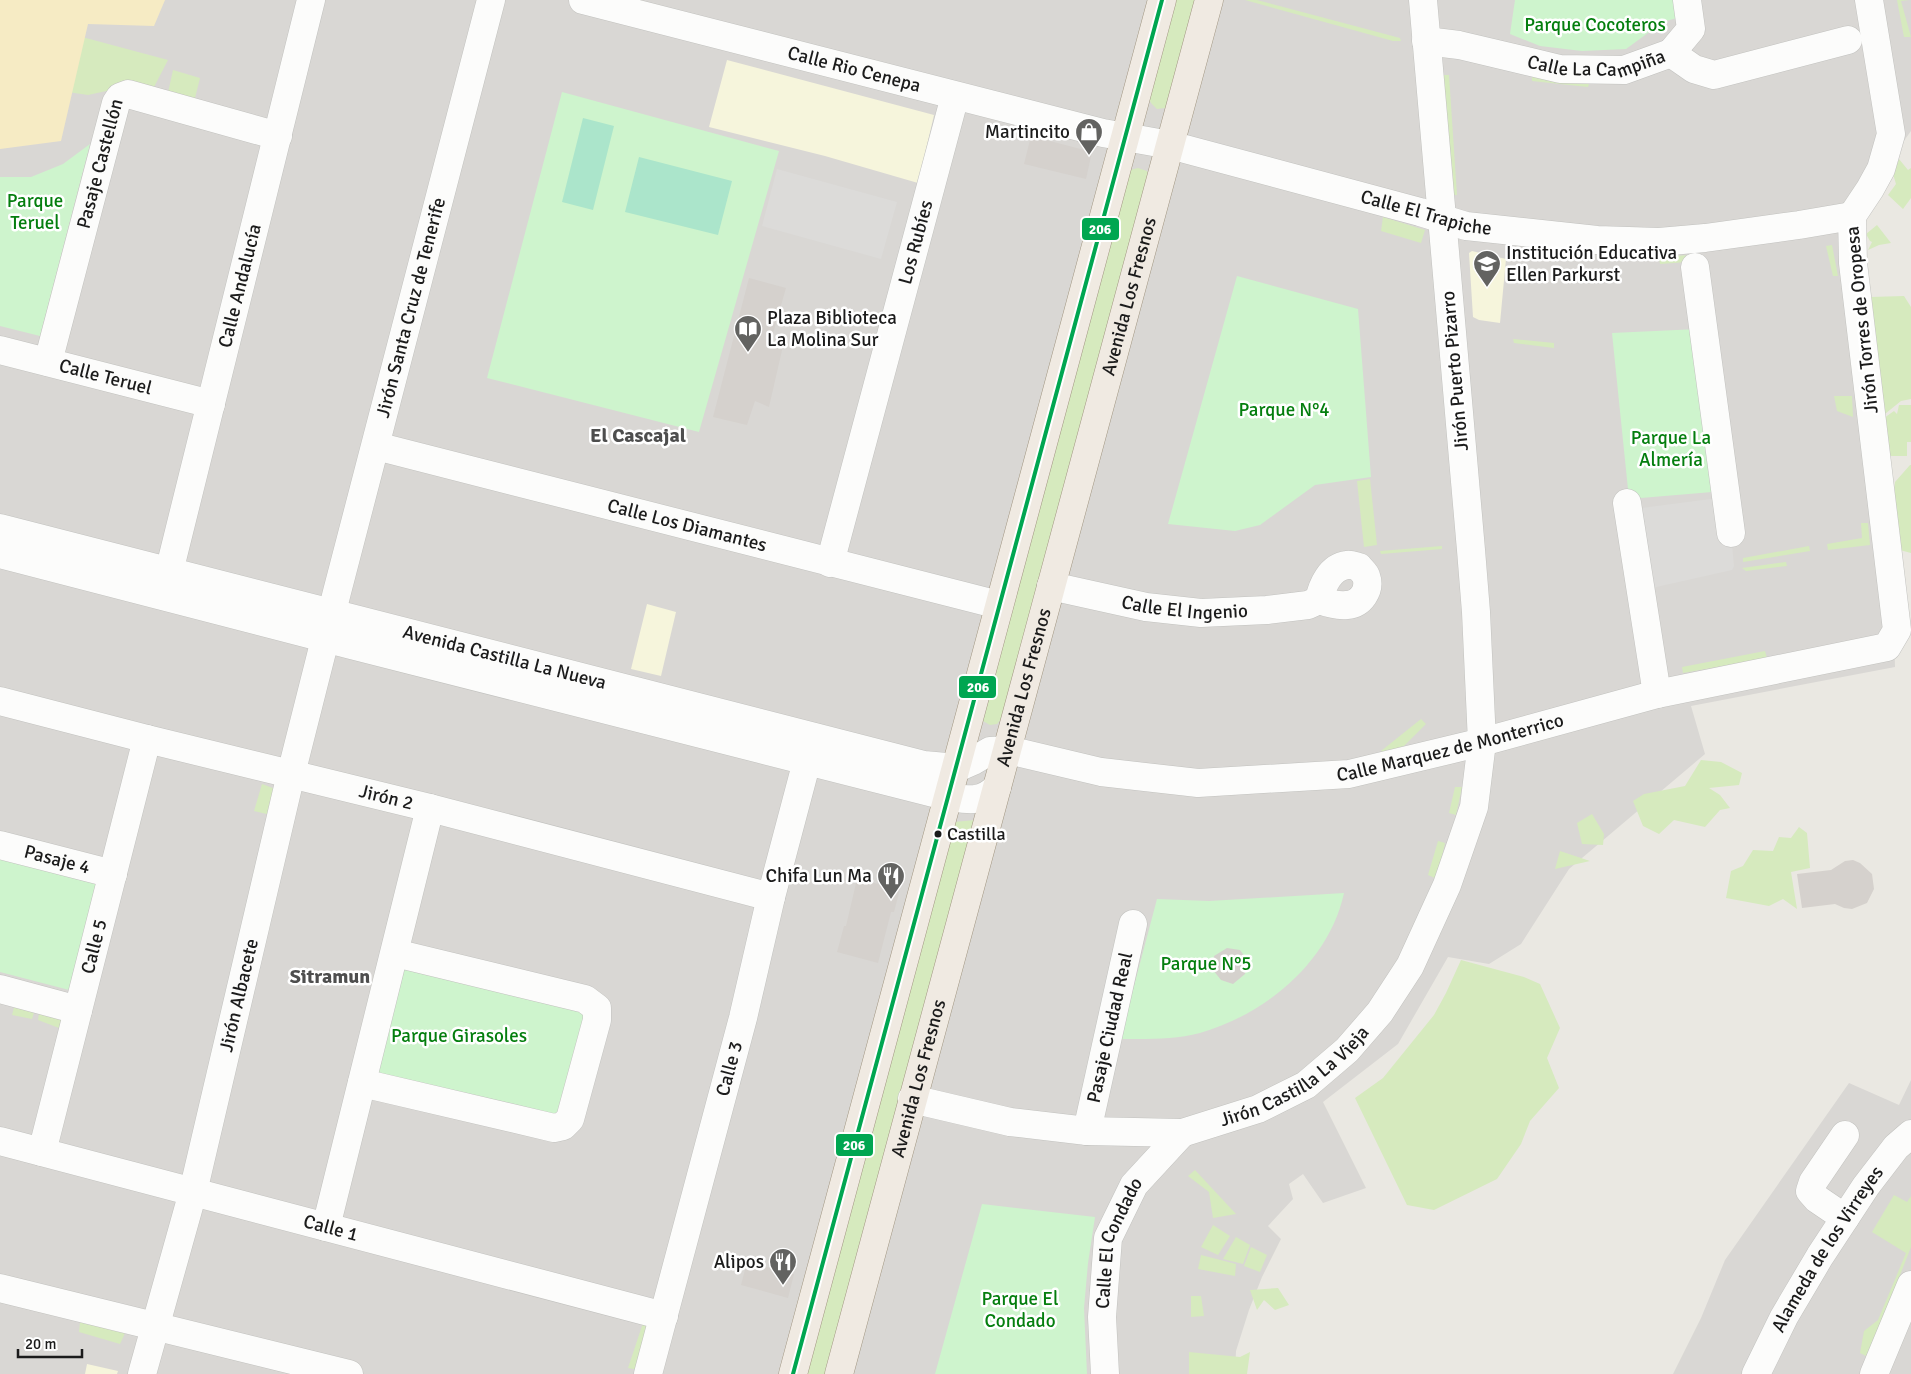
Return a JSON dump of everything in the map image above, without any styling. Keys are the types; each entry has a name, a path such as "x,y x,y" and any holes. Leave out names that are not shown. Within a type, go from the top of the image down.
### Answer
{"main road":[{"path":"793,1374 1162,0"},
{"name":"Avenida Los Fresnos","path":"839,1374 1209,0"}],"street":[{"name":"Calle Andalucía","path":"169,572 311,0"},
{"name":"Jirón Santa Cruz de Tenerife","path":"329,626 491,0"},
{"name":"Calle Rio Cenepa","path":"583,0 667,11 955,96 1125,138"},
{"name":"Jirón Puerto Pizarro","path":"1423,0 1476,612 1482,742"},
{"path":"1671,53 1691,29 1687,0"},
{"name":"Jirón Torres de Oropesa","path":"1868,0 1891,134 1881,169 1852,216 1853,263 1897,630 1887,647"},
{"name":"Calle La Campiña","path":"1426,41 1459,45 1560,69 1624,70 1671,53 1694,68 1714,75 1848,40"},
{"name":"Pasaje Castellón","path":"48,362 116,103 120,97 128,94 278,136"},
{"name":"Los Rubíes","path":"830,563 955,96"},
{"name":"Calle El Trapiche","path":"1125,138 1170,144 1466,226 1597,240 1659,242 1780,228 1852,216"},
{"path":"1695,267 1731,533"},
{"name":"Calle Teruel","path":"0,350 211,404"},
{"name":"Calle Los Diamantes","path":"376,446 999,605"},
{"path":"1627,504 1657,694"},
{"name":"Avenida Castilla La Nueva","path":"0,528 169,572 329,626 807,760 949,797 966,800 978,799 990,795 997,787"},
{"name":"Avenida Castilla La Nueva","path":"0,554 329,626 924,765 956,768 990,751 1008,750"},
{"name":"Calle El Ingenio","path":"1051,586 1146,608 1200,613 1308,606 1318,600"},
{"name":"Jirón Albacete","path":"142,1374 192,1192 291,774 329,626"},
{"name":"Calle Marquez de Monterrico","path":"1008,750 1101,772 1198,783 1349,774 1482,742 1657,694 1887,647"},
{"name":"Jirón 2","path":"0,701 430,808 771,897"},
{"name":"Calle 5","path":"42,1152 147,739"},
{"name":"Jirón Castilla La Vieja","path":"912,1099 1010,1122 1087,1131 1182,1133 1258,1109 1306,1085 1348,1050 1380,1012 1410,966 1447,885 1474,807 1482,742"},
{"name":"Calle 3","path":"648,1374 743,1018 771,897 807,760"},
{"path":"326,1227 430,808"},
{"name":"Pasaje 4","path":"0,845 113,874"},
{"name":"Pasaje Ciudad Real","path":"1087,1131 1132,924"},
{"path":"362,1083 554,1128 563,1126 570,1119 597,1020 597,1008 585,999 395,953"},
{"path":"0,989 78,1010"},
{"name":"Calle El Condado","path":"1105,1374 1102,1317 1108,1238 1134,1185 1182,1133"},
{"name":"Alameda de los Virreyes","path":"1756,1374 1784,1317 1820,1256 1866,1186 1896,1147 1911,1134"},
{"path":"1845,1135 1813,1182 1810,1191 1816,1199 1845,1218"},
{"name":"Calle 1","path":"0,1141 664,1316"},
{"path":"1874,1374 1911,1285"},
{"path":"0,1288 349,1374"}],"shaded area":[{"path":"0,0 1911,0 1911,131 1898,149 1862,222 1893,602 1895,667 1691,706 1705,754 1569,869 1521,944 1489,964 1448,957 1398,1044 1323,1102 1366,1188 1323,1203 1303,1174 1289,1184 1293,1199 1268,1226 1281,1239 1262,1277 1249,1310 1236,1351 1235,1374 0,1374"},
{"path":"727,60 934,115 918,183 825,156 709,127"},
{"path":"777,169 897,202 881,259 762,226"},
{"name":"Institución Educativa Ellen Parkurst","path":"1472,251 1506,259 1500,323 1479,320 1473,317 1469,253"},
{"path":"1726,497 1734,566 1732,570 1634,592 1626,510"},
{"path":"647,604 676,612 661,676 631,669"},
{"path":"1911,1080 1911,1374 1673,1374 1701,1318 1725,1260 1849,1083 1899,1105"},
{"path":"87,1364 118,1371 117,1374 85,1374"}],"green space":[{"path":"1173,0 1197,0 1169,103 1165,108 1157,109 1148,97"},
{"path":"1245,0 1257,0 1400,38 1401,41 1393,41"},
{"name":"Parque Cocoteros","path":"1515,0 1678,0 1680,17 1663,22 1626,49 1582,51 1540,46 1510,34"},
{"path":"1897,0 1909,0 1901,1 1911,37 1904,37"},
{"path":"0,15 168,60 153,89 120,88 88,95 0,82"},
{"path":"173,70 200,78 193,106 167,97"},
{"path":"1443,75 1449,75 1457,195 1451,195"},
{"path":"1532,75 1589,84 1588,87 1532,81"},
{"path":"562,92 779,151 699,432 487,378"},
{"path":"583,118 614,126 593,210 562,202"},
{"name":"Parque Teruel","path":"90,144 40,336 0,326 0,177 31,177 63,164"},
{"path":"639,157 732,181 718,235 625,212"},
{"path":"1899,159 1908,170 1911,168 1911,198 1903,209 1888,195 1896,184 1893,174"},
{"path":"1138,168 1147,171 1150,178 1004,716 997,724 990,725 983,721 1130,170"},
{"path":"1383,217 1425,230 1421,243 1381,231"},
{"path":"1877,225 1891,243 1879,245 1868,250 1872,242 1866,234"},
{"path":"1832,245 1838,276 1833,276 1826,246"},
{"path":"1690,255 1688,262 1660,264 1659,257"},
{"name":"Parque N°4","path":"1237,276 1358,309 1371,477 1315,485 1260,525 1235,531 1168,524"},
{"path":"1904,296 1911,307 1911,399 1901,401 1880,418 1870,297"},
{"name":"Parque La Almería","path":"1698,329 1724,491 1629,499 1612,333"},
{"path":"1513,339 1554,343 1554,348 1514,343"},
{"path":"1834,396 1852,396 1853,417 1837,411"},
{"path":"1899,405 1911,405 1911,442 1907,442 1907,456 1889,456 1884,418 1894,411 1897,414"},
{"path":"1910,465 1911,553 1896,549 1894,492 1895,482"},
{"path":"1370,479 1377,545 1364,547 1357,481"},
{"path":"1861,523 1868,523 1870,545 1828,550 1827,544 1862,538"},
{"path":"1442,546 1442,549 1381,554 1380,551"},
{"path":"1809,546 1810,551 1743,562 1743,558"},
{"path":"1786,562 1787,566 1746,571 1742,568"},
{"path":"1765,651 1767,658 1683,673 1682,667"},
{"path":"1421,719 1426,724 1404,746 1383,756 1381,751"},
{"path":"1701,760 1721,762 1742,773 1739,785 1709,788 1720,795 1730,808 1720,810 1705,827 1674,820 1659,834 1643,826 1633,801 1644,794 1685,786"},
{"path":"262,784 278,790 275,816 254,811"},
{"path":"1455,787 1462,787 1456,815 1449,813"},
{"path":"1592,814 1604,834 1603,845 1582,844 1577,823"},
{"path":"975,820 827,1374 804,1374 954,822"},
{"path":"1799,827 1807,833 1810,868 1791,872 1797,909 1783,899 1769,906 1726,898 1731,871 1743,866 1753,850 1773,851 1779,837 1791,838"},
{"path":"1438,841 1445,843 1437,879 1428,875"},
{"path":"1560,851 1590,861 1555,869"},
{"path":"0,855 101,881 73,991 0,972"},
{"name":"Parque N°5","path":"1344,893 1336,918 1324,941 1309,963 1271,999 1248,1013 1200,1033 1170,1038 1120,1039 1157,899 1209,901"},
{"path":"1461,960 1524,977 1540,984 1560,1028 1547,1058 1559,1088 1530,1121 1521,1144 1497,1179 1434,1210 1407,1205 1355,1098 1383,1078 1434,1015"},
{"name":"Parque Girasoles","path":"406,964 581,1004 584,1013 563,1111 555,1116 373,1077"},
{"path":"16,1000 36,1006 32,1019 12,1015"},
{"path":"40,1007 71,1015 59,1028 38,1020"},
{"path":"1195,1170 1236,1214 1213,1218 1209,1192 1188,1176"},
{"path":"1894,1195 1907,1202 1911,1196 1911,1247 1868,1357 1860,1353 1864,1331 1878,1320 1906,1253 1872,1232"},
{"name":"Parque El Condado","path":"982,1204 1095,1217 1084,1308 1087,1374 935,1374"},
{"path":"1213,1225 1230,1236 1218,1255 1201,1247"},
{"path":"1236,1237 1250,1245 1243,1264 1223,1259"},
{"path":"1251,1247 1267,1255 1260,1272 1244,1266"},
{"path":"1201,1255 1236,1264 1235,1276 1198,1269"},
{"path":"1278,1288 1289,1305 1275,1310 1264,1300 1257,1310 1250,1290"},
{"path":"1191,1296 1201,1296 1204,1316 1191,1317"},
{"path":"650,1318 639,1370 628,1368 643,1323"},
{"path":"80,1322 126,1331 120,1344 79,1332"},
{"path":"1189,1352 1240,1357 1250,1352 1247,1374 1189,1374"}],"sand":[{"path":"0,0 165,0 154,26 88,24 61,141 0,149"}],"building":[{"path":"1031,136 1092,152 1086,179 1024,164"},
{"name":"Plaza Biblioteca La Molina Sur","path":"749,278 786,288 770,344 783,346 769,407 755,401 747,425 713,417"},
{"path":"1853,860 1860,863 1872,874 1874,889 1867,903 1852,909 1835,904 1802,908 1797,874 1831,870 1845,861"},
{"path":"857,879 900,889 894,912 891,912 878,963 837,952 844,926 846,926"},
{"path":"1227,948 1240,950 1248,961 1245,974 1233,984 1221,980 1213,970 1214,956"},
{"path":"747,1262 794,1274 788,1298 741,1285"}],"transit line":[{"name":"206","path":"793,1374 1162,0"}],"place":[{"name":"Martincito","path":"1089,156"},
{"name":"Institución Educativa Ellen Parkurst","path":"1487,288"},
{"name":"Plaza Biblioteca La Molina Sur","path":"748,353"},
{"name":"Castilla","path":"938,834"},
{"name":"Chifa Lun Ma","path":"891,900"},
{"name":"Alipos","path":"783,1286"}],"district":[{"name":"El Cascajal","path":"638,435"},
{"name":"Sitramun","path":"330,976"}]}
